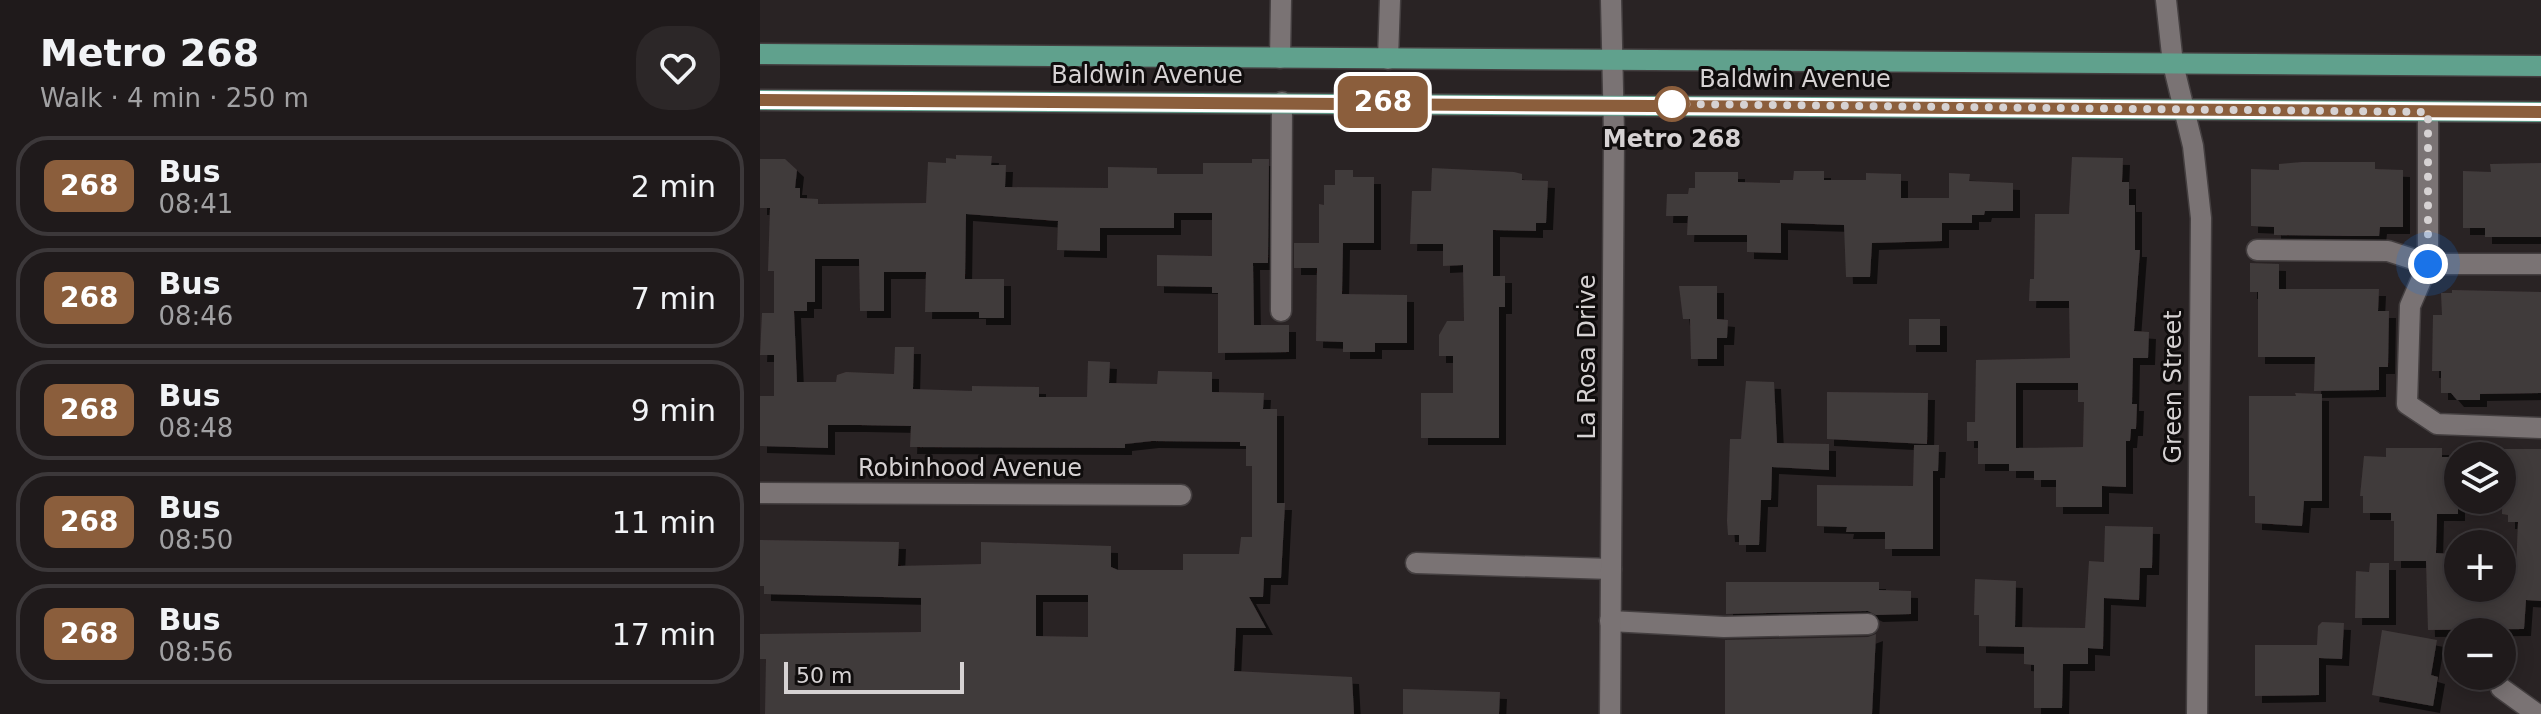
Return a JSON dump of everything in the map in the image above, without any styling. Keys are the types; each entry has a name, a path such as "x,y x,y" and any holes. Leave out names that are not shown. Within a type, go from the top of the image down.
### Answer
{"main road":[{"name":"Baldwin Avenue","path":"760,54 2541,66"},
{"name":"Baldwin Avenue","path":"760,100 2541,112"}],"street":[{"path":"1280,58 1281,0"},
{"path":"1388,59 1390,0"},
{"name":"La Rosa Drive","path":"1610,714 1614,104 1611,0"},
{"name":"Green Street","path":"2166,0 2173,64 2193,146 2201,218 2197,714"},
{"path":"1281,311 1282,102"},
{"path":"2428,112 2428,264 2410,306 2407,404 2437,424 2541,428"},
{"path":"2257,250 2388,251 2428,264 2541,264"},
{"name":"Robinhood Avenue","path":"760,493 1181,495"},
{"path":"1416,563 1611,569"},
{"path":"1610,621 1724,627 1868,624"},
{"path":"2504,690 2537,714"}],"building":[{"path":"956,155 992,156 991,165 1006,165 1005,187 1108,188 1108,167 1157,168 1157,174 1203,174 1203,163 1252,163 1252,159 1269,159 1268,263 1253,263 1254,325 1289,325 1289,352 1218,353 1218,293 1212,293 1212,287 1157,286 1157,255 1212,256 1212,213 1174,213 1174,228 1100,228 1100,251 1057,250 1058,221 966,214 965,279 1004,279 1004,318 979,318 979,312 925,312 926,272 884,272 884,311 860,311 859,259 815,259 815,302 807,302 807,311 794,311 797,382 836,382 837,375 846,372 894,374 895,347 914,347 913,389 972,391 972,386 1039,387 1039,397 1087,397 1088,361 1110,362 1109,383 1157,384 1158,371 1212,372 1212,392 1264,393 1263,409 1277,409 1277,503 1285,503 1281,578 1264,578 1263,597 1249,597 1266,628 1236,628 1234,671 1352,677 1354,714 765,714 766,659 760,659 760,634 921,632 921,598 764,594 764,586 760,586 760,540 899,542 898,566 981,564 981,542 1111,546 1111,567 1118,570 1183,570 1183,554 1239,554 1241,537 1252,537 1252,466 1246,466 1246,446 1240,446 1240,442 1152,441 1125,444 1125,448 910,447 911,426 828,425 828,448 760,446 760,396 774,396 774,355 760,355 762,313 774,313 774,271 768,271 770,208 760,208 760,159 785,159 797,170 795,188 800,188 800,198 818,199 818,204 926,203 928,162 946,163 946,158 956,159","holes":["1036,595 1088,595 1088,637 1036,636"]},
{"path":"2072,157 2123,158 2122,182 2129,182 2129,205 2135,205 2135,250 2140,250 2134,331 2149,332 2148,358 2133,358 2132,404 2137,404 2136,429 2131,429 2130,441 2126,441 2126,487 2102,486 2102,507 2056,507 2056,480 2034,480 2034,471 2009,471 2009,464 1978,464 1978,441 1967,441 1967,422 1975,422 1976,360 2070,358 2069,301 2029,301 2030,279 2034,279 2035,214 2069,214","holes":["2016,383 2078,383 2078,402 2084,402 2083,447 2016,448"]},
{"path":"2375,162 2375,169 2403,170 2403,227 2380,227 2379,236 2350,236 2274,235 2274,227 2251,226 2251,169 2279,170 2279,164"},
{"path":"2541,163 2541,237 2485,237 2485,228 2463,228 2463,171 2491,172 2490,164"},
{"path":"1432,168 1514,172 1522,174 1522,180 1548,181 1546,223 1536,223 1536,231 1493,230 1493,276 1505,276 1505,307 1499,307 1499,438 1421,438 1421,393 1453,393 1453,356 1439,356 1439,335 1447,321 1464,321 1463,265 1443,266 1443,244 1410,244 1412,191 1431,191"},
{"path":"1335,170 1353,170 1353,177 1374,177 1374,243 1343,243 1342,294 1407,295 1407,343 1375,343 1375,352 1343,352 1343,342 1316,341 1317,268 1294,268 1294,243 1319,243 1319,204 1324,205 1324,185 1335,185"},
{"path":"1794,171 1824,171 1824,180 1866,180 1866,173 1901,174 1901,198 1949,198 1949,173 1970,174 1969,181 2013,183 2013,211 1985,211 1984,215 1972,215 1972,223 1942,223 1942,241 1872,243 1870,277 1846,277 1844,225 1781,223 1781,253 1747,252 1747,235 1687,235 1688,216 1666,216 1667,194 1688,194 1689,188 1695,188 1695,172 1738,172 1738,182 1780,183 1780,180 1793,180"},
{"path":"2250,263 2279,264 2279,289 2379,289 2378,311 2389,311 2388,367 2379,367 2379,390 2314,391 2315,357 2258,357 2258,292 2250,292"},
{"path":"1679,286 1717,286 1717,319 1728,320 1727,338 1717,338 1717,359 1691,359 1690,319 1683,319"},
{"path":"2452,290 2541,292 2541,393 2480,394 2480,400 2457,400 2451,393 2441,393 2441,371 2432,371 2433,315 2442,315 2441,293 2452,293"},
{"path":"1909,319 1940,319 1940,345 1909,345"},
{"path":"1746,381 1774,382 1777,443 1829,444 1829,470 1772,467 1771,500 1761,500 1759,545 1739,545 1739,535 1728,535 1730,439 1741,439"},
{"path":"1827,392 1928,393 1927,444 1827,439"},
{"path":"2295,393 2322,394 2322,501 2304,501 2302,526 2255,523 2255,496 2249,496 2249,396 2296,396"},
{"path":"1914,445 1939,445 1938,471 1933,471 1933,549 1885,549 1885,532 1846,532 1847,527 1817,526 1817,485 1913,486"},
{"path":"2386,448 2442,448 2444,514 2437,514 2436,553 2444,554 2444,602 2516,602 2518,522 2508,522 2508,515 2502,514 2516,514 2516,449 2541,449 2541,601 2526,600 2524,629 2516,629 2516,618 2444,618 2444,630 2428,630 2426,561 2394,561 2394,521 2391,521 2391,513 2363,513 2363,496 2360,496 2364,456 2386,457"},
{"path":"2105,526 2153,527 2152,568 2140,568 2139,600 2104,598 2103,649 2088,648 2088,664 2063,664 2062,708 2034,708 2034,665 2024,664 2024,647 1979,646 1979,615 1974,615 1975,579 2016,581 2015,627 2085,628 2089,561 2104,562"},
{"path":"2370,563 2389,563 2389,618 2355,618 2356,571 2369,572"},
{"path":"1726,582 1879,582 1879,590 1911,591 1911,614 1876,615 1868,611 1726,614"},
{"path":"2322,622 2344,623 2342,659 2319,658 2319,695 2255,696 2255,645 2317,645 2318,626"},
{"path":"2382,630 2437,640 2431,675 2438,677 2433,706 2372,695"},
{"path":"1876,634 1872,714 1725,714 1725,640 1868,637"},
{"path":"1403,689 1500,692 1499,714 1403,714"}],"bus line":[{"name":"268","path":"760,100 2541,112"}],"place":[{"name":"Metro 268","path":"1672,104"}],"route":[{"path":"1672,104 2428,112 2428,264"}]}
